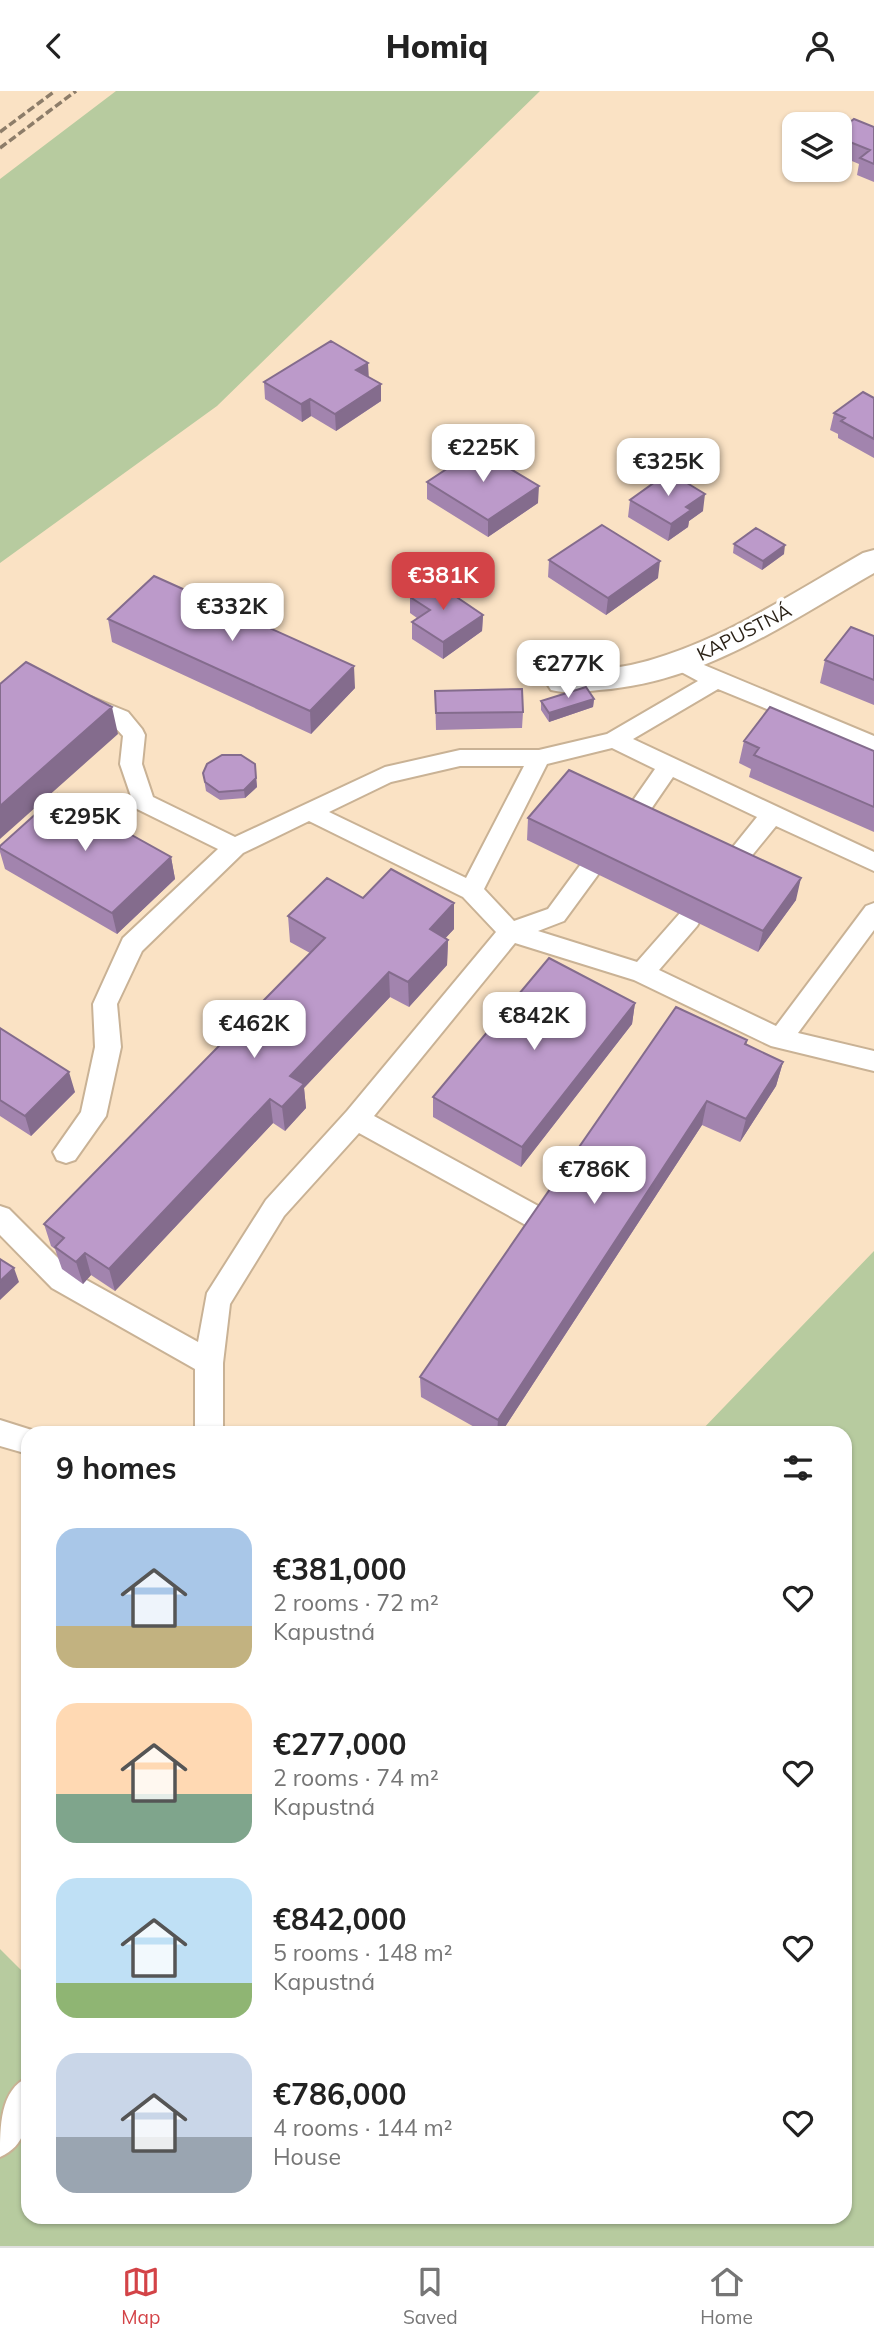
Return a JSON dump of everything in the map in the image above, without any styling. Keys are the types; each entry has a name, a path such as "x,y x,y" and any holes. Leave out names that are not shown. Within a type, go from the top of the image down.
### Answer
{"street":[{"name":"KAPUSTNÁ","path":"562,682 630,677 714,651 874,560"}],"lane":[{"path":"680,662 874,745"},
{"path":"66,1152 93,1116 107,1047 105,1005 132,945 234,847 385,775 460,758 539,758 614,740 717,680"},
{"path":"62,692 120,719 134,734 131,764 144,802 234,847"},
{"path":"614,740 874,862"},
{"path":"471,891 539,758"},
{"path":"630,822 669,766"},
{"path":"308,811 471,891 510,932 642,973 780,1039 874,1061"},
{"path":"728,869 773,814"},
{"path":"209,1426 209,1363 216,1302 275,1208 356,1119 510,932 556,915 589,870"},
{"path":"780,1039 874,912"},
{"path":"642,973 689,919"},
{"path":"356,1119 542,1221"},
{"path":"0,1217 62,1280 139,1321 209,1363"},
{"path":"0,1433 21,1439"},
{"path":"0,2139 21,2105"}],"green space":[{"path":"116,91 540,91 217,406 0,563 0,179"},
{"path":"874,1251 874,2246 0,2246 0,1949 21,1970 21,2224 852,2224 852,1426 706,1426"}],"building":[{"path":"852,121 874,127 874,164 860,158 870,150 852,143"},
{"path":"331,341 368,363 356,370 381,384 335,414 310,399 301,404 264,382"},
{"path":"863,392 874,398 874,439 841,421 845,418 834,413"},
{"path":"477,449 539,486 488,520 427,482"},
{"path":"669,472 705,494 686,507 691,510 671,524 630,500"},
{"path":"602,525 660,561 608,598 549,560"},
{"path":"756,528 785,545 763,561 734,544"},
{"path":"154,576 354,666 310,711 108,619"},
{"path":"433,581 483,615 443,642 412,622 430,610 410,597"},
{"path":"851,627 874,636 874,680 825,660"},
{"path":"26,662 112,707 0,806 0,684"},
{"path":"586,687 594,699 549,713 541,701"},
{"path":"522,689 523,712 436,713 435,691"},
{"path":"770,707 874,751 874,807 754,755 759,748 744,741"},
{"path":"222,755 241,755 255,764 256,778 244,790 219,792 205,782 203,773 207,764"},
{"path":"569,770 801,878 763,931 528,818"},
{"path":"58,794 171,857 112,913 0,848"},
{"path":"391,869 454,903 430,929 448,940 408,982 389,972 290,1076 304,1084 282,1107 270,1099 109,1269 85,1253 76,1262 55,1247 64,1238 44,1224 325,938 288,916 327,878 363,898"},
{"path":"549,958 635,1003 522,1147 433,1097"},
{"path":"676,1007 747,1040 745,1044 783,1062 746,1119 707,1101 498,1420 420,1377"},
{"path":"0,1028 69,1072 25,1116 0,1100"},
{"path":"0,1259 14,1268 0,1281"}],"railway":[{"path":"0,132 55,91"},
{"path":"0,148 76,91"}]}
